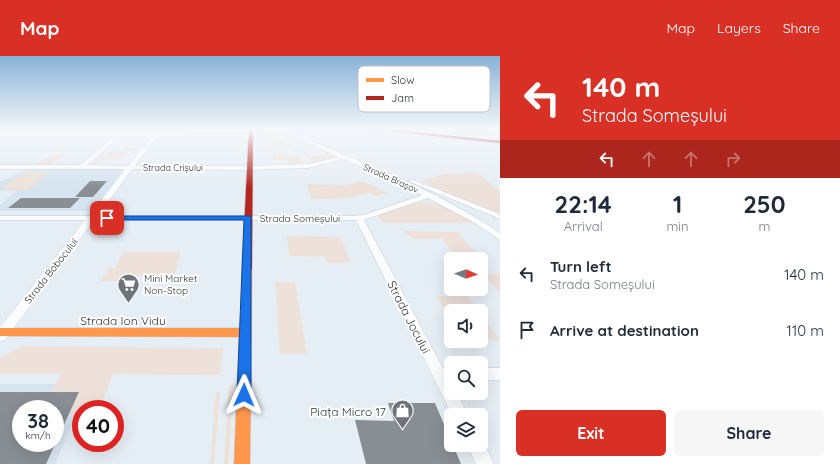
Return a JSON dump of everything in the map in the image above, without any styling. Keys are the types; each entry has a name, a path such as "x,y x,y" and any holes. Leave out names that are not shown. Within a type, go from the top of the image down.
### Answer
{"street":[{"path":"82,166 105,148"},
{"name":"Strada Bobocului","path":"1,334 145,148"},
{"path":"242,464 248,218 252,148"},
{"name":"Strada Brașov","path":"325,148 429,195 476,220 500,237"},
{"name":"Strada Crișului","path":"0,167 82,166 250,168 309,166 346,157"},
{"path":"412,181 500,217"},
{"name":"Strada Someșului","path":"0,218 359,218 429,195"},
{"name":"Strada Jocului","path":"359,218 444,372"},
{"name":"Strada Ion Vidu","path":"1,334 245,333"},
{"path":"488,374 500,374"},
{"path":"479,452 485,464"}],"shaded area":[{"path":"124,148 136,148 135,150 128,150 119,159 101,159 97,164 91,164 100,155 105,155 107,152 120,152"},
{"path":"306,152 308,155 326,156 325,152 335,153 345,157 316,165 312,158 307,158 304,153"},
{"path":"273,153 286,153 287,157 301,157 303,164 289,164 288,160 273,160"},
{"path":"57,154 66,154 52,164 71,165 69,167 30,166"},
{"path":"27,169 124,169 92,211 0,211 0,205 17,191 0,191 0,182"},
{"path":"24,172 49,172 28,190 0,190"},
{"path":"477,172 500,192 500,215 421,181 444,174"},
{"path":"363,181 387,193 376,196 370,193 349,198 311,199 307,184 344,185"},
{"path":"420,202 444,205 475,223 383,223 378,215"},
{"path":"404,231 457,232 475,252 453,252 442,239 413,239"},
{"path":"287,236 341,237 351,263 327,263 325,257 289,256"},
{"path":"123,252 181,252 174,276 122,276 119,281 101,281 108,268 115,268"},
{"path":"500,273 500,293 488,279 488,275"},
{"path":"275,282 295,282 307,354 280,354"},
{"path":"436,295 446,297 468,296 474,304 444,304 444,308"},
{"path":"488,324 500,341 488,339"},
{"path":"21,346 223,348 220,375 113,374 103,400 75,400 78,392 51,392 61,374 0,374 0,358"},
{"path":"0,384 55,384 52,392 86,392 83,400 72,400 72,425 64,443 64,400 12,400 12,452 60,452 55,464 0,464"},
{"path":"229,385 233,385 229,464 224,464"},
{"path":"216,392 220,392 214,464 210,464"},
{"path":"72,407 72,415 69,415"}],"building":[{"path":"90,181 107,181 93,197 75,197"},
{"path":"21,198 80,198 70,208 8,208"},
{"path":"0,392 79,392 75,400 72,400 72,407 64,425 64,400 12,400 12,452 52,452 46,464 0,464"},
{"name":"Piața Micro 17","path":"388,403 435,403 444,424 444,452 456,452 461,464 366,464 355,420 394,421"}],"traffic: slow":[{"path":"242,464 247,269"},
{"path":"0,332 245,333"}],"traffic: jam":[{"path":"247,269 250,148"}],"place":[{"name":"Mini Market Non-Stop","path":"129,304"},
{"name":"Piața Micro 17","path":"402,430"}],"route":[{"path":"107,218 248,218 244,395"}]}
